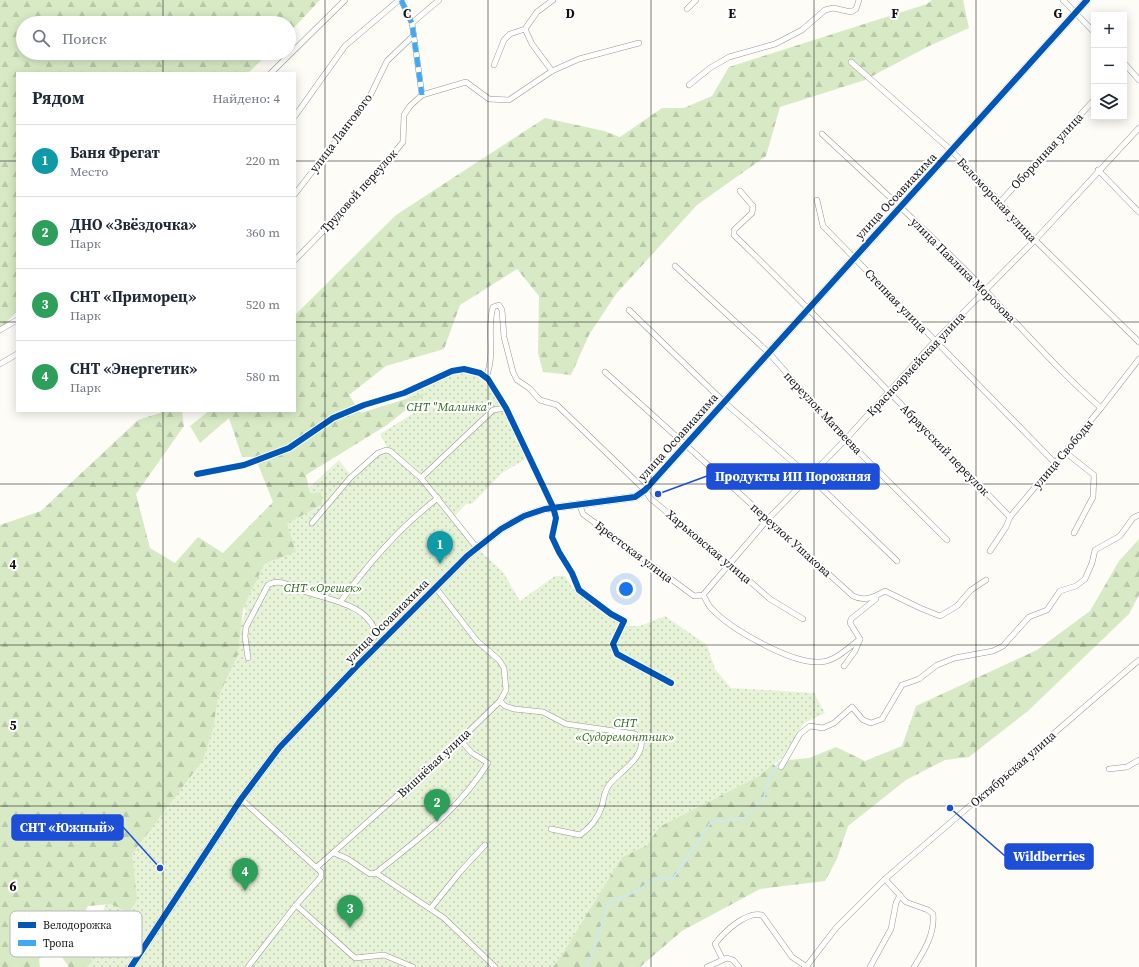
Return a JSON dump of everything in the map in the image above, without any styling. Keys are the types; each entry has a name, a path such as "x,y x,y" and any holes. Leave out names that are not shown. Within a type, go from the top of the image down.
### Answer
{"street":[{"path":"296,48 345,0"},
{"path":"296,115 345,46 400,0 412,23 422,95"},
{"path":"412,23 439,0"},
{"path":"494,65 504,40 510,34 525,28 536,12 553,0"},
{"path":"687,9 696,0"},
{"path":"689,85 710,68 729,57 775,44 802,30 825,10 833,8 851,12 856,8 859,0"},
{"path":"1063,0 1091,29"},
{"name":"улица Осоавиахима","path":"142,950 241,799 279,748 356,667 467,556 501,529 524,516 553,507 635,497 645,490 810,308 854,257 952,152 1087,0"},
{"path":"525,28 532,44 552,71 580,58 639,43"},
{"name":"улица Лангового","path":"296,193 369,98 387,61 414,35"},
{"path":"272,72 284,60"},
{"name":"Беломорская улица","path":"851,62 952,152 1035,240 1139,342"},
{"path":"1127,68 1139,80"},
{"name":"Трудовой переулок","path":"296,259 364,189 403,142 404,115 410,106 422,95 466,82 489,99 509,100 552,71"},
{"name":"Оборонная улица","path":"1000,202 1091,103"},
{"name":"Красноармейская улица","path":"703,595 729,562 768,519 846,438 935,341 1035,240 1098,170 1139,128"},
{"name":"улица Павлика Морозова","path":"822,134 901,207 986,291 1078,388 1101,408"},
{"path":"1098,170 1139,212"},
{"name":"Абраусский переулок","path":"740,191 753,206 752,213 734,230 734,235 810,308 888,393 1010,517"},
{"name":"Степная улица","path":"817,200 823,226 1055,463"},
{"name":"переулок Матвеева","path":"675,266 768,353 846,438 947,540"},
{"name":"Харьковская улица","path":"486,377 491,353 491,315 493,307 499,305 502,310 504,337 513,372 517,380 529,388 540,400 556,405 645,490 651,499 729,562 770,599 803,619"},
{"path":"629,310 724,402 809,476 897,561"},
{"path":"0,330 16,321"},
{"path":"0,364 16,355"},
{"name":"улица Свободы","path":"990,551 1006,527 1010,517 1101,408 1139,359"},
{"path":"197,474 244,465 289,448 333,418 364,405 404,393 452,371 464,369 480,373 486,377 506,408 553,507 556,518 552,537 558,552 572,573 579,590 611,614 624,621 613,644 617,654 672,683"},
{"name":"переулок Ушакова","path":"605,372 684,446 853,596 860,600 876,596 885,590 920,608 940,616 957,606 971,590 986,580"},
{"path":"421,478 492,410 506,408"},
{"path":"312,523 350,478 378,453 386,450 390,451 421,478 477,548"},
{"path":"1065,452 1094,476 1093,497 1074,533"},
{"path":"341,601 390,542 423,509 438,498"},
{"name":"Брестская улица","path":"579,503 583,514 694,596 703,595"},
{"path":"780,767 800,734 810,726 824,728 852,707 863,720 870,723 882,719 902,686 919,679 937,665 955,658 993,651 1003,646 1029,617 1047,610 1060,591 1076,586 1086,579 1095,550 1120,536 1133,518 1139,515"},
{"path":"248,658 245,636 246,627 268,585 278,581 306,592 341,601 361,613 374,628 376,635 353,661 356,667"},
{"name":"Вишнёвая улица","path":"317,867 460,740 500,701 506,690 507,683 504,668 499,660 477,641 436,588"},
{"path":"703,595 711,608 754,640 790,656 818,663 831,660 860,639"},
{"path":"860,639 850,623 851,619 876,599 876,596"},
{"path":"844,666 855,651 860,639"},
{"name":"Октябрьская улица","path":"722,958 715,944 721,936 748,916 762,914 792,957 807,967 836,928 885,879 1139,660"},
{"path":"500,701 505,706 514,709 543,712 566,724 635,734 641,739 642,745 636,757 618,775 604,793 599,813 589,828 580,835 551,829"},
{"path":"334,853 348,859 370,874 376,873 453,809 466,795 488,762 472,753 460,740"},
{"path":"1108,769 1127,767 1139,760"},
{"path":"241,799 321,872 321,878 296,905 248,967"},
{"path":"432,908 460,872 484,845"},
{"path":"376,873 432,908 495,967"},
{"path":"885,879 906,902 928,910 933,914 934,920 929,941 914,967"},
{"path":"870,967 891,929 896,903 900,895"},
{"path":"296,905 355,958 384,955 413,967"},
{"name":"улица Осоавиахима","path":"131,967 138,957"},
{"path":"706,967 722,958 733,960 739,967"}],"green space":[{"path":"0,0 320,0 296,26 296,16 16,16 16,60 262,60 249,72 16,72 16,312 0,330"},
{"path":"932,0 963,0 969,28 927,47 865,80 780,107 766,156 697,205 616,294 589,335 571,375 543,372 538,353 539,296 517,269 460,305 444,349 386,366 349,395 361,413 428,392 387,425 306,475 310,494 321,492 322,504 287,524 296,552 265,563 243,608 238,654 218,697 213,729 203,760 132,854 137,900 130,911 125,911 111,904 88,906 85,911 10,911 10,957 42,957 39,959 40,967 0,967 0,525 41,511 138,420 163,412 182,412 184,426 136,494 150,548 175,563 198,537 223,553 273,502 255,457 242,457 229,418 200,443 190,426 208,412 296,412 296,314 396,215 545,118 604,131 620,137 662,108 684,108 712,96 729,67 927,4"},
{"path":"464,369 488,379 529,457 502,473 472,504 466,504 453,518 477,548 503,572 520,601 555,576 565,576 573,589 623,626 640,626 665,616 707,645 715,669 731,688 814,693 825,713 804,723 782,758 759,776 659,827 647,845 622,857 553,967 67,967 72,957 142,957 142,911 103,911 142,829 186,765 246,611 220,578 302,494 339,460 352,477 386,450 387,447 380,434 417,411 404,393"},
{"path":"1139,539 1139,595 1129,614 1028,711 969,757 945,760 906,780 848,826 837,859 825,881 760,889 682,931 640,967 553,967 622,857 647,845 659,827 759,776 773,764 780,770 789,760 809,758 836,747 865,761 902,746 916,706 1037,650 1090,611 1119,561"},
{"path":"62,957 90,957 93,960 87,967 69,967"}],"waterway":[{"path":"586,967 590,960 609,903 635,892 657,878 672,880 711,822 744,818 763,801 769,779 779,762"}],"marked path":[{"path":"401,0 412,23 422,95"}],"cycle path":[{"path":"142,950 241,799 279,748 356,667 467,556 501,529 524,516 545,509 635,497 645,490 1087,0"},
{"path":"197,474 244,465 289,448 333,418 364,405 404,393 452,371 464,369 480,373 488,379 506,408 553,507 556,518 552,537 572,573 579,590 611,614 624,621 613,644 617,654 671,683"},
{"path":"131,967 138,957"}],"place":[{"name":"Продукты ИП Порожняя","path":"658,494"},
{"name":"Баня Фрегат","path":"440,564"},
{"name":"Wildberries","path":"950,808"},
{"name":"ДНО «Звёздочка»","path":"437,822"},
{"name":"СНТ «Южный»","path":"160,868"},
{"name":"СНТ «Энергетик»","path":"245,891"},
{"name":"СНТ «Приморец»","path":"350,928"}],"park label":[{"name":"СНТ \"Малинка\"","path":"449,407"},
{"name":"СНТ «Орешек»","path":"323,588"},
{"name":"СНТ «Судоремонтник»","path":"625,730"}]}
